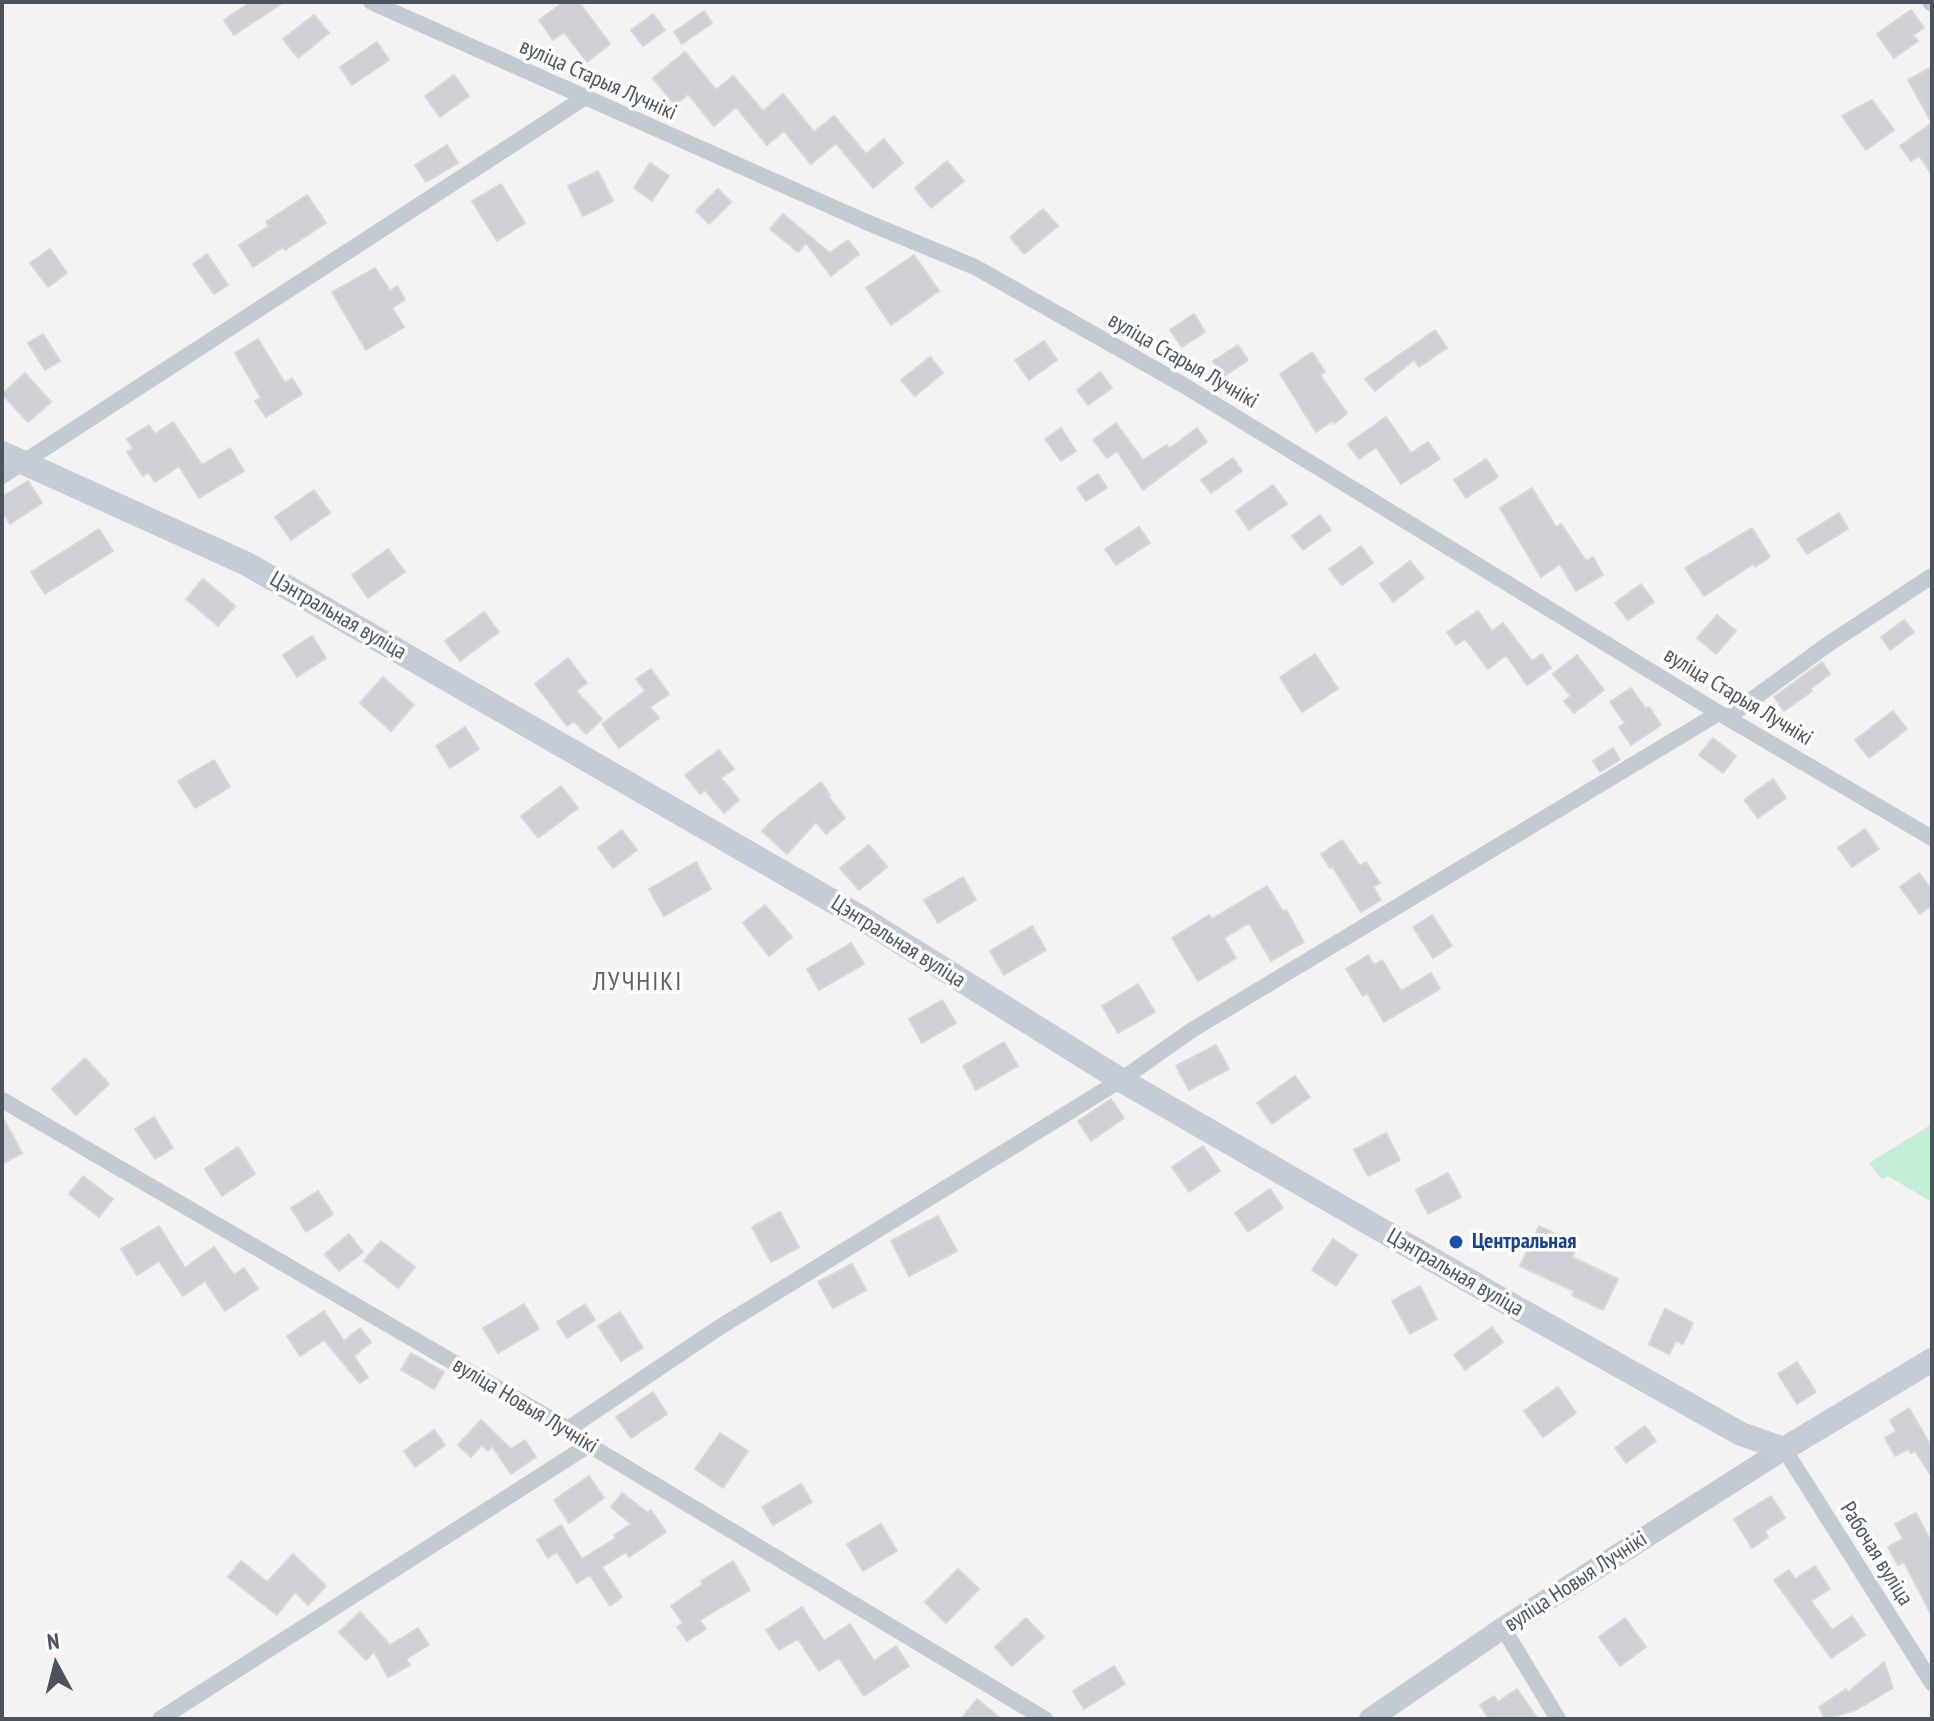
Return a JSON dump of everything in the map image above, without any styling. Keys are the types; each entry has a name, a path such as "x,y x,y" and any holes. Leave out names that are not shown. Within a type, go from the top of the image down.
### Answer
{"main road":[{"name":"Цэнтральная вуліца","path":"9,464 247,564 860,917 1121,1080 1506,1302 1741,1434 1784,1449"},
{"path":"1784,1449 1932,1360"}],"street":[{"name":"вуліца Старыя Лучнікі","path":"371,2 864,221 975,267 1185,386 1723,715 1932,838"},
{"path":"9,464 584,98"},
{"path":"568,1429 720,1327 1121,1080 1192,1030 1723,715 1932,576"},
{"name":"вуліца Новыя Лучнікі","path":"2,1100 568,1429 589,1445 1045,1719"},
{"path":"160,1719 589,1445"},
{"name":"вуліца Новыя Лучнікі","path":"1370,1719 1503,1628 1784,1449"},
{"name":"Рабочая вуліца","path":"1784,1449 1932,1683"},
{"path":"1503,1628 1558,1719"}],"green space":[{"path":"1932,1124 1932,1202 1888,1176 1882,1179 1869,1163"}],"building":[{"path":"251,2 284,2 234,35 224,20"},
{"path":"564,2 579,2 610,44 587,62 564,32 553,40 539,20"},
{"path":"1911,10 1924,28 1913,35 1918,41 1894,58 1877,34"},
{"path":"704,11 712,23 682,44 674,32"},
{"path":"653,14 665,30 643,46 631,30"},
{"path":"314,15 329,33 298,58 283,39"},
{"path":"377,42 389,60 352,85 340,67"},
{"path":"685,52 716,90 733,76 763,111 783,94 814,132 834,116 866,154 884,139 903,163 873,188 836,143 811,164 784,131 767,145 736,107 714,126 688,94 675,105 653,78"},
{"path":"1932,67 1932,123 1908,80"},
{"path":"454,75 469,96 440,117 425,96"},
{"path":"1872,100 1894,130 1866,150 1842,116"},
{"path":"1932,123 1932,175 1919,156 1911,161 1900,146"},
{"path":"447,145 458,163 426,182 415,165"},
{"path":"947,161 964,181 931,208 915,188"},
{"path":"650,163 669,176 652,201 634,188"},
{"path":"598,171 613,201 583,216 568,186"},
{"path":"501,184 525,223 497,241 472,201"},
{"path":"718,189 731,202 709,224 696,211"},
{"path":"307,195 326,223 253,267 239,245 269,226 266,222"},
{"path":"1043,209 1058,226 1024,254 1010,237"},
{"path":"783,214 830,253 848,240 859,254 831,276 806,243 798,252 770,229"},
{"path":"50,249 67,273 48,287 30,263"},
{"path":"207,254 228,285 214,294 193,264"},
{"path":"914,255 939,291 891,325 866,288"},
{"path":"375,268 390,291 397,286 405,300 392,308 404,327 366,350 332,292"},
{"path":"1194,314 1205,332 1182,347 1170,330"},
{"path":"1435,330 1447,348 1419,367 1414,360 1375,391 1365,379"},
{"path":"43,334 60,361 45,370 28,343"},
{"path":"258,339 285,383 292,378 302,394 266,417 255,401 261,398 235,353"},
{"path":"1044,341 1057,360 1029,380 1015,360"},
{"path":"1238,345 1248,360 1223,377 1213,361"},
{"path":"1312,352 1325,372 1320,375 1347,413 1334,424 1332,421 1316,432 1280,374"},
{"path":"930,357 943,373 915,396 901,380"},
{"path":"1100,372 1112,388 1088,405 1077,390"},
{"path":"25,373 51,402 28,422 2,394"},
{"path":"1386,417 1411,453 1428,442 1440,459 1401,484 1376,447 1359,459 1348,444"},
{"path":"173,422 202,465 230,448 244,471 199,498 179,466 155,482 148,472 143,476 127,452 133,448 127,439 149,425 155,434"},
{"path":"1116,423 1143,460 1167,445 1169,449 1197,428 1207,442 1143,490 1117,451 1107,458 1093,440"},
{"path":"1061,428 1076,451 1061,461 1045,439"},
{"path":"1233,458 1242,471 1211,493 1201,480"},
{"path":"1486,459 1498,477 1466,498 1454,480"},
{"path":"1098,474 1107,488 1086,501 1077,488"},
{"path":"28,481 42,503 10,524 2,511 2,497"},
{"path":"1273,485 1287,504 1249,530 1236,511"},
{"path":"1532,488 1556,527 1561,524 1586,561 1593,557 1603,575 1576,591 1560,564 1541,577 1500,508"},
{"path":"314,490 330,513 291,540 275,517"},
{"path":"1839,513 1848,529 1807,554 1797,539"},
{"path":"1320,515 1331,530 1303,550 1292,536"},
{"path":"1139,527 1150,543 1116,565 1105,549"},
{"path":"1752,528 1770,557 1755,567 1753,564 1704,596 1685,568"},
{"path":"99,529 113,551 45,594 31,572"},
{"path":"1361,546 1373,563 1342,585 1329,569"},
{"path":"388,549 405,572 368,598 352,575"},
{"path":"1410,561 1424,578 1393,602 1380,584"},
{"path":"203,579 235,606 218,626 186,599"},
{"path":"1641,584 1654,602 1628,620 1615,603"},
{"path":"1478,611 1492,631 1503,623 1532,661 1542,654 1551,668 1527,685 1506,655 1488,669 1465,639 1456,645 1447,632"},
{"path":"484,612 499,632 460,661 445,641"},
{"path":"1717,615 1736,631 1716,654 1697,638"},
{"path":"1904,620 1914,632 1890,650 1881,637"},
{"path":"312,636 326,658 297,677 283,655"},
{"path":"1315,654 1338,689 1302,712 1280,677"},
{"path":"1577,655 1604,690 1574,713 1564,701 1571,696 1553,674"},
{"path":"568,658 587,683 576,691 602,719 586,734 574,721 567,726 535,684"},
{"path":"1822,662 1830,674 1784,711 1774,697"},
{"path":"651,669 669,694 650,707 659,718 619,748 602,724 645,691 636,679"},
{"path":"383,677 414,705 391,731 360,703"},
{"path":"1631,688 1661,725 1631,745 1619,727 1625,723 1610,702"},
{"path":"1893,711 1907,729 1869,758 1855,740"},
{"path":"465,727 479,749 450,768 436,746"},
{"path":"1713,738 1736,756 1723,773 1699,755"},
{"path":"1613,748 1620,760 1600,772 1593,761"},
{"path":"719,750 734,769 721,778 739,800 724,813 705,790 700,794 685,775"},
{"path":"214,760 230,787 195,808 178,781"},
{"path":"1773,779 1786,798 1758,818 1744,800"},
{"path":"821,782 845,818 826,834 816,822 787,854 762,831"},
{"path":"561,786 578,808 538,838 521,816"},
{"path":"1865,829 1879,849 1852,867 1838,848"},
{"path":"622,830 637,850 613,868 598,848"},
{"path":"1342,840 1360,866 1366,862 1380,883 1373,887 1381,900 1361,912 1321,854"},
{"path":"869,845 887,867 859,890 840,868"},
{"path":"696,862 711,889 664,916 649,889"},
{"path":"1919,873 1932,890 1932,905 1920,914 1900,887"},
{"path":"963,877 976,900 938,923 924,900"},
{"path":"1267,886 1283,912 1286,910 1304,942 1271,961 1249,923 1224,938 1236,958 1198,981 1172,938 1209,915 1212,919"},
{"path":"765,905 792,937 769,956 743,923"},
{"path":"1432,915 1452,946 1433,958 1413,927"},
{"path":"1032,926 1046,950 1004,975 990,951"},
{"path":"851,943 864,964 819,990 807,969"},
{"path":"1368,955 1374,965 1382,960 1401,991 1431,973 1440,989 1384,1022 1367,993 1363,996 1346,969"},
{"path":"1138,984 1155,1012 1118,1033 1102,1006"},
{"path":"942,1000 956,1023 922,1043 909,1019"},
{"path":"1004,1042 1018,1066 976,1090 963,1066"},
{"path":"1216,1045 1229,1069 1189,1090 1176,1066"},
{"path":"85,1058 109,1084 76,1115 52,1089"},
{"path":"1295,1076 1310,1097 1272,1124 1257,1103"},
{"path":"1111,1099 1124,1118 1091,1141 1078,1121"},
{"path":"2,1116 22,1153 2,1164"},
{"path":"154,1117 173,1148 155,1159 135,1129"},
{"path":"1386,1133 1400,1160 1368,1176 1354,1150"},
{"path":"1203,1146 1220,1171 1189,1192 1172,1167"},
{"path":"238,1147 255,1174 222,1196 205,1169"},
{"path":"1448,1173 1461,1197 1428,1214 1416,1190"},
{"path":"83,1176 113,1199 99,1217 69,1194"},
{"path":"1270,1189 1283,1208 1248,1232 1235,1213"},
{"path":"318,1191 333,1214 306,1232 291,1208"},
{"path":"780,1212 799,1247 771,1262 752,1227"},
{"path":"938,1216 957,1251 909,1276 891,1241"},
{"path":"159,1226 185,1268 214,1247 234,1275 244,1268 258,1289 225,1311 205,1281 183,1296 159,1261 137,1275 121,1249"},
{"path":"1539,1226 1577,1245 1572,1257 1618,1279 1603,1310 1572,1295 1574,1291 1520,1266"},
{"path":"349,1234 363,1252 339,1271 325,1254"},
{"path":"1333,1239 1357,1255 1336,1286 1312,1270"},
{"path":"381,1241 415,1267 398,1288 364,1261"},
{"path":"852,1264 866,1290 833,1308 818,1282"},
{"path":"1420,1286 1437,1319 1410,1334 1392,1301"},
{"path":"524,1304 539,1329 498,1353 483,1328"},
{"path":"585,1304 595,1320 567,1338 557,1322"},
{"path":"1665,1309 1693,1323 1683,1344 1676,1341 1669,1354 1649,1344"},
{"path":"324,1311 344,1341 360,1328 371,1342 354,1356 368,1377 360,1383 324,1340 300,1356 287,1336"},
{"path":"620,1312 643,1348 621,1361 598,1326"},
{"path":"1492,1327 1503,1342 1465,1370 1454,1355"},
{"path":"411,1353 444,1372 434,1389 401,1370"},
{"path":"1797,1362 1816,1392 1797,1404 1778,1374"},
{"path":"1558,1387 1576,1413 1543,1437 1524,1411"},
{"path":"653,1392 667,1414 631,1438 616,1417"},
{"path":"1909,1408 1932,1448 1932,1477 1915,1451 1911,1453 1908,1449 1895,1456 1885,1438 1896,1431 1890,1420"},
{"path":"481,1420 511,1449 525,1440 536,1457 511,1474 492,1446 488,1451 482,1445 471,1457 458,1445"},
{"path":"1645,1426 1656,1441 1626,1463 1615,1448"},
{"path":"434,1430 445,1445 415,1467 404,1451"},
{"path":"720,1433 748,1451 723,1488 695,1469"},
{"path":"589,1476 604,1498 569,1523 554,1500"},
{"path":"801,1484 812,1502 773,1525 762,1507"},
{"path":"622,1493 648,1513 651,1510 666,1532 629,1557 626,1552 602,1567 622,1597 610,1606 590,1575 577,1583 557,1552 548,1558 537,1540 561,1525 582,1559 616,1538 614,1535 631,1524 611,1507"},
{"path":"1771,1496 1785,1518 1765,1531 1768,1537 1752,1548 1734,1519"},
{"path":"1916,1513 1932,1544 1932,1616 1904,1562 1898,1565 1888,1547 1903,1539 1895,1524"},
{"path":"881,1524 897,1551 863,1571 847,1544"},
{"path":"293,1554 326,1586 308,1605 295,1592 277,1615 228,1577 241,1561 267,1582"},
{"path":"733,1561 750,1590 700,1620 706,1629 687,1641 677,1627 683,1623 671,1606 703,1584 701,1581"},
{"path":"1815,1566 1830,1589 1811,1601 1832,1630 1852,1616 1865,1635 1831,1658 1774,1580 1789,1570 1795,1579"},
{"path":"958,1569 979,1589 946,1623 925,1602"},
{"path":"802,1607 824,1641 850,1624 874,1661 896,1646 909,1666 864,1696 839,1658 819,1671 798,1639 779,1650 766,1630"},
{"path":"360,1612 390,1645 418,1628 429,1645 406,1659 410,1665 388,1677 374,1652 366,1660 339,1632"},
{"path":"1026,1618 1044,1637 1012,1666 995,1647"},
{"path":"1625,1618 1646,1647 1620,1666 1599,1637"},
{"path":"1884,1662 1893,1688 1856,1710 1825,1719 1819,1707 1846,1689 1848,1692"},
{"path":"1114,1666 1125,1684 1084,1709 1073,1691"},
{"path":"1517,1689 1538,1719 1489,1719 1480,1705 1494,1696 1498,1702"},
{"path":"977,1699 1001,1719 961,1719"}],"place":[{"name":"Центральная","path":"1456,1242"}],"district":[{"name":"ЛУЧНІКІ","path":"638,983"}]}
